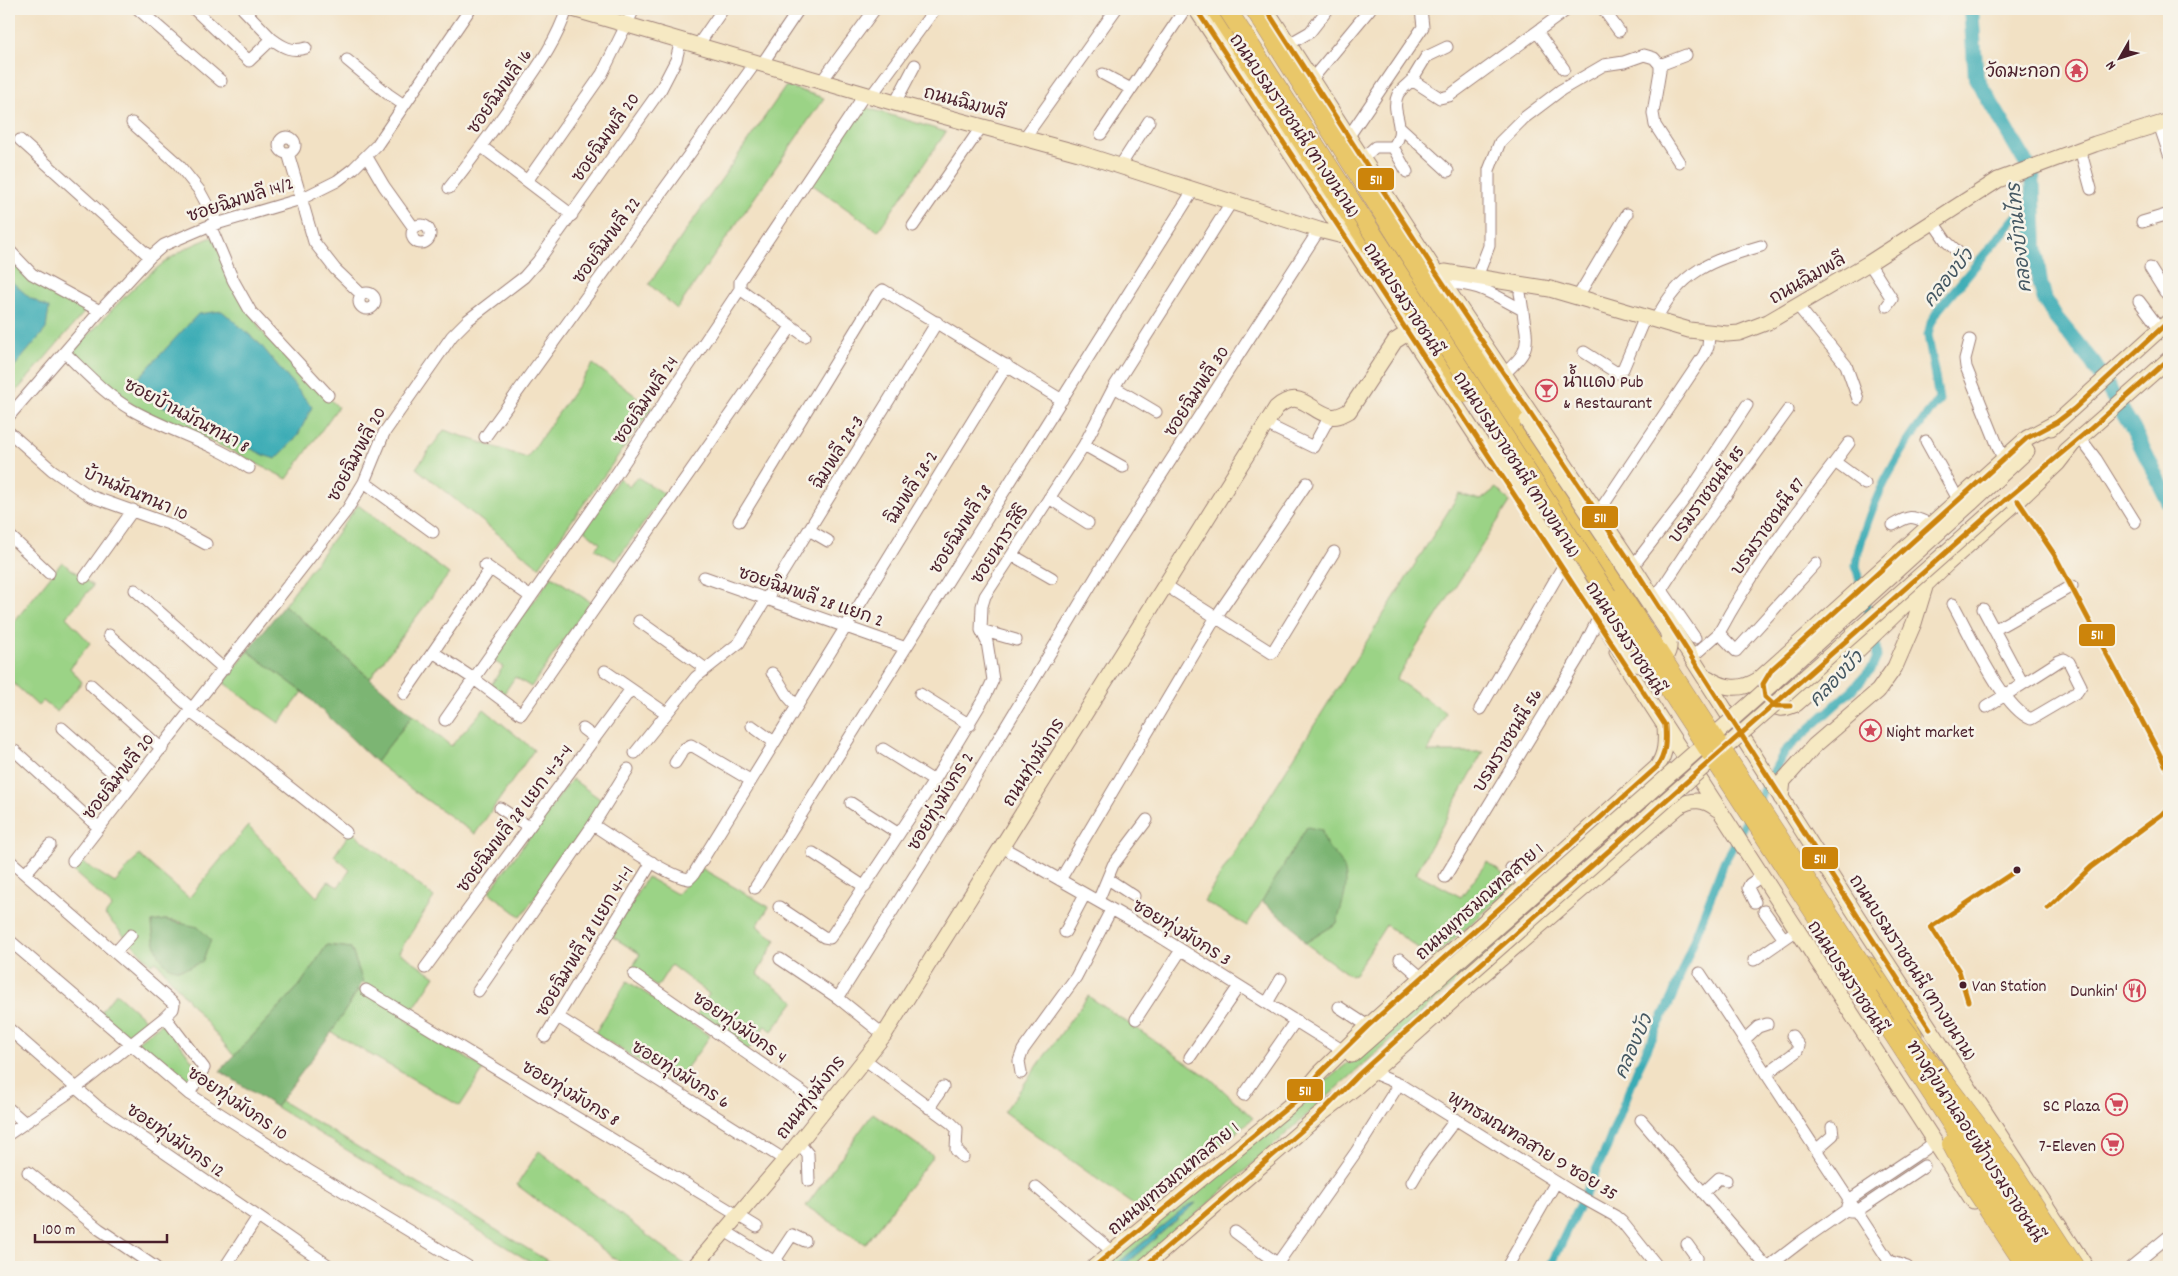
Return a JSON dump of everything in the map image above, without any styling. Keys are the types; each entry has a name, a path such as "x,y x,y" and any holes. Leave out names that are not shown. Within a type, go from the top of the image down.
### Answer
{"main road":[{"name":"ถนนฉิมพลี","path":"573,9 895,103 1025,137 1303,225 1347,237"},
{"name":"ถนนบรมราชชนนี (ทางขนาน)","path":"1196,9 1347,237 1719,810 1740,823 1742,846 2017,1267"},
{"name":"ถนนบรมราชชนนี","path":"1215,9 1740,823 2037,1267"},
{"name":"ทางคู่ขนานลอยฟ้าบรมราชชนนี","path":"1227,9 1778,859 1896,1028 2058,1267"},
{"name":"ทางคู่ขนานลอยฟ้าบรมราชชนนี","path":"1241,9 1896,1028 2044,1267"},
{"name":"ถนนบรมราชชนนี","path":"1254,9 1425,281 2065,1267"},
{"name":"ถนนบรมราชชนนี (ทางขนาน)","path":"1266,9 1443,283 1634,566 1658,594 1692,657 1781,798 2086,1267"},
{"name":"ถนนฉิมพลี","path":"1443,283 1445,272 1550,289 1689,330 1739,332 1768,322 1869,263 1933,222 1968,192 2080,149 2164,123"},
{"path":"1303,225 1315,222 1321,218 1328,208"},
{"path":"1330,416 1338,416 1349,411 1354,406 1396,341 1409,332 1490,446 1569,567 1623,656 1631,663 1639,666 1648,667 1662,661 1669,650 1670,640 1667,631 1474,339 1443,283"},
{"name":"ถนนพุทธมณฑลสาย 1","path":"1094,1267 1351,1056 1753,701 1965,501 2074,409 2165,325"},
{"path":"1316,1118 1358,1075 1464,979 2004,501 2080,438 2169,359"},
{"name":"ถนนทุ่งมังกร","path":"694,1267 785,1160 884,1035 1276,408 1283,401 1291,399 1300,400 1330,416"},
{"path":"1704,676 1720,686 1735,688 1751,685 1772,669 1871,580 1930,524 1965,501 2003,459 2027,438 2057,422"},
{"path":"1772,669 1762,685 1766,699 1774,706 1787,708 1796,704 1891,620 2058,463 2080,438"},
{"path":"1781,798 1783,781 1814,746 1878,691 1895,666 1914,623 1926,586"},
{"name":"ถนนพุทธมณฑลสาย 1","path":"1299,1098 1342,1050 1639,783 1663,759 1666,746 1665,725"},
{"path":"1639,783 1650,775 1659,772 1670,777 1678,792 1666,816"},
{"path":"1144,1267 1316,1118 1373,1073 1467,988 1666,816 1684,803 1691,801 1704,801 1719,810"},
{"path":"1896,1028 1976,1191 2026,1267"},
{"path":"1896,1028 2011,1169 2075,1267"}],"street":[{"path":"138,9 221,81"},
{"path":"194,9 249,60 272,39"},
{"path":"243,9 272,39 287,49 295,51 306,48"},
{"name":"ซอยฉิมพลี 14/2","path":"9,416 100,311 150,257 164,245 214,224 301,199 338,181 367,157 470,9"},
{"name":"ซอยฉิมพลี 16","path":"449,188 482,147 549,50 567,9"},
{"path":"527,181 602,74 634,9"},
{"path":"698,45 723,9"},
{"name":"ซอยฉิมพลี 22","path":"486,437 751,69 758,63 799,9"},
{"path":"821,82 875,9"},
{"name":"ซอยฉิมพลี 24","path":"445,720 605,491 740,289 740,280 868,95 934,9"},
{"path":"1025,137 1116,9"},
{"path":"1101,134 1185,9"},
{"path":"1289,44 1310,32 1328,9"},
{"path":"1312,80 1370,9"},
{"path":"1349,136 1423,27 1421,9"},
{"path":"1412,80 1440,98 1449,96 1568,9"},
{"path":"1603,9 1619,31"},
{"path":"1537,32 1564,69"},
{"name":"ซอยฉิมพลี 20","path":"73,861 347,510 364,482 384,434 452,336 468,320 524,277 538,261 661,89 676,60 681,40"},
{"path":"1363,158 1375,147 1392,147 1399,139 1398,95 1412,80 1426,57 1447,47"},
{"path":"1477,277 1489,246 1490,170 1500,142 1524,118 1560,90 1604,65 1624,62 1644,55 1654,58 1660,65 1653,113 1655,126 1679,162"},
{"path":"1660,65 1686,55"},
{"path":"347,60 404,105"},
{"path":"895,103 915,65"},
{"path":"1103,74 1131,89"},
{"path":"1120,166 1149,121"},
{"path":"2164,123 2169,154"},
{"path":"132,124 178,164 199,190 214,224 233,280 251,312 328,395"},
{"path":"913,226 982,126"},
{"path":"1400,127 1448,171"},
{"path":"20,140 150,257"},
{"path":"482,147 572,215"},
{"path":"1392,147 1407,172"},
{"path":"2080,149 2091,189"},
{"path":"288,153 314,242 340,274 362,295"},
{"path":"367,157 384,186 414,228"},
{"name":"ซอยฉิมพลี 28","path":"755,888 1194,189"},
{"name":"ซอยนาราสิริ","path":"779,908 824,937 830,938 865,888 970,725 993,680 987,642 981,630 982,606 986,596 1084,445 1114,387 1232,201"},
{"path":"1577,298 1627,214"},
{"path":"2142,222 2169,214"},
{"path":"1933,222 1946,241 1958,252"},
{"name":"ซอยฉิมพลี 30","path":"1100,570 1320,230"},
{"path":"1584,352 1617,373 1624,369 1650,319 1683,282 1705,265 1718,259 1761,246"},
{"path":"9,250 32,274 100,311"},
{"path":"1869,263 1892,298 1887,306"},
{"path":"2150,268 2164,292 2169,296"},
{"path":"1443,283 1461,283 1475,286 1523,310"},
{"path":"740,289 805,336"},
{"path":"739,521 877,295 883,290 1062,400"},
{"path":"1505,374 1521,358 1526,347 1528,336 1520,293"},
{"path":"2139,301 2165,325"},
{"path":"1797,305 1846,365 1858,399"},
{"name":"ฉิมพลี 28-3","path":"635,754 696,677 739,643 937,322"},
{"path":"433,652 474,678 521,714 791,327"},
{"path":"1598,513 1704,356 1708,347 1709,332"},
{"path":"1970,340 1965,359 1966,367 2003,459"},
{"name":"ซอยบ้านมัณฑนา 8","path":"65,353 117,400 133,410 216,447 249,468"},
{"name":"ฉิมพลี 28-2","path":"652,862 683,879 689,879 1007,365"},
{"path":"1114,387 1156,412"},
{"path":"1634,566 1686,496 1747,404"},
{"name":"บรมราชชนนี 85","path":"1658,594 1701,529 1788,410"},
{"path":"1266,424 1311,448 1315,445 1330,416"},
{"name":"บ้านมัณฑนา 10","path":"9,432 72,486 90,496 169,524 206,544"},
{"path":"2080,438 2096,459 2135,522"},
{"path":"1926,441 1965,501"},
{"name":"บรมราชชนนี 87","path":"1692,657 1719,634 1736,601 1764,558 1849,443"},
{"path":"1084,445 1123,467"},
{"path":"1835,462 1865,484"},
{"path":"364,482 433,532"},
{"path":"1060,880 1216,617 1307,483"},
{"path":"1049,498 1088,523"},
{"path":"85,577 133,510"},
{"path":"1894,525 1908,516 1914,516 1930,524"},
{"path":"809,530 828,541"},
{"path":"9,534 50,573"},
{"path":"1165,585 1272,653 1334,552"},
{"path":"1012,555 1052,578"},
{"path":"1719,634 1736,651 1816,563"},
{"path":"404,694 487,567 530,598"},
{"path":"1480,709 1562,568"},
{"name":"ซอยทุ่งมังกร 2","path":"838,998 955,810 1100,570"},
{"name":"ซอยฉิมพลี 28 แยก 2","path":"704,577 906,648"},
{"path":"1994,630 2072,586"},
{"path":"135,590 224,669"},
{"path":"1658,594 1695,638"},
{"path":"1953,604 2004,696 2022,715 2031,719 2077,692 2081,686 2069,662 2064,659 2023,684 2004,696 1986,707"},
{"path":"1983,609 2023,684"},
{"path":"638,621 706,669"},
{"name":"บรมราชชนนี 56","path":"1445,877 1579,657 1597,622"},
{"path":"981,630 1016,640"},
{"path":"109,635 191,711 346,832"},
{"path":"605,671 666,713"},
{"path":"772,673 779,679 790,701 796,705"},
{"path":"91,685 162,749"},
{"name":"ซอยฉิมพลี 28 แยก 4-3-4","path":"425,968 631,690"},
{"path":"920,694 970,725"},
{"path":"752,726 774,742"},
{"path":"62,728 130,788"},
{"path":"583,728 595,738"},
{"path":"675,763 684,749 691,745 750,780"},
{"path":"884,749 934,781"},
{"path":"15,751 99,828"},
{"path":"478,991 593,825 628,769"},
{"path":"851,803 899,834"},
{"path":"500,808 529,827"},
{"path":"1098,901 1123,849 1147,820"},
{"path":"593,825 652,862"},
{"path":"25,874 50,845"},
{"name":"ซอยทุ่งมังกร 3","path":"1002,847 1181,950 1342,1050"},
{"path":"813,853 865,888"},
{"path":"9,860 174,1004 173,1009 165,1017 130,1043 75,1089 9,1134"},
{"name":"ซอยฉิมพลี 28 แยก 4-1-1","path":"545,1037 652,862"},
{"path":"1511,868 1525,886"},
{"path":"1755,902 1748,888 1750,884 1762,876"},
{"path":"1108,879 1134,896"},
{"path":"1065,932 1085,894"},
{"path":"1021,1073 1019,1062 1023,1050 1076,977 1111,910"},
{"path":"1764,911 1784,939"},
{"path":"1754,960 1797,930"},
{"path":"115,953 130,935"},
{"name":"ซอยทุ่งมังกร 10","path":"9,940 189,1094 308,1170 469,1267"},
{"path":"1136,1019 1181,950"},
{"path":"780,959 838,998 884,1035"},
{"path":"1400,959 1422,978"},
{"path":"1700,973 1851,1207 1891,1264 1907,1267"},
{"name":"ซอยทุ่งมังกร 4","path":"634,976 825,1108"},
{"path":"1267,1003 1281,979"},
{"path":"1190,1057 1239,986"},
{"name":"ซอยทุ่งมังกร 8","path":"366,990 757,1227"},
{"path":"1339,1007 1368,1026"},
{"path":"165,1017 204,1068 203,1073 189,1094"},
{"name":"ซอยทุ่งมังกร 6","path":"558,1017 785,1160"},
{"path":"1244,1095 1296,1020"},
{"path":"1744,1040 1758,1027 1767,1024"},
{"name":"ซอยทุ่งมังกร 12","path":"9,1030 75,1089 124,1126 331,1267"},
{"path":"1766,1074 1797,1050 1799,1046 1792,1036"},
{"path":"864,1059 957,1129 954,1147 963,1158"},
{"name":"พุทธมณฑลสาย ๑ ซอย 35","path":"1373,1073 1399,1084 1622,1222 1658,1267"},
{"path":"1235,1232 1278,1266 1356,1152 1399,1084"},
{"path":"929,1108 943,1087"},
{"path":"9,1109 25,1123"},
{"path":"1412,1182 1425,1160 1456,1119"},
{"path":"1641,1120 1767,1267 1851,1207 1918,1154 1939,1148"},
{"path":"1816,1150 1833,1135 1832,1127"},
{"path":"798,1142 808,1154 809,1181"},
{"path":"1851,1207 1926,1165 1939,1148"},
{"path":"28,1172 98,1229 154,1267"},
{"path":"1703,1193 1715,1179 1726,1180"},
{"path":"1507,1267 1556,1182"},
{"path":"1036,1187 1113,1252"},
{"path":"225,1267 258,1218"},
{"path":"725,1232 779,1264 792,1235 804,1241"},
{"path":"2131,1267 2169,1236"},
{"path":"1687,1244 1697,1258 1689,1267"}],"green space":[{"path":"786,86 824,98 677,309 649,284"},
{"path":"864,107 946,132 878,231 810,183"},
{"path":"212,237 260,329 272,344 338,407 287,479 232,451 134,406 72,353 136,286 164,262 191,246"},
{"path":"9,261 28,277 87,309 9,400"},
{"path":"593,364 652,408 539,567 416,468 444,430 527,458"},
{"path":"637,477 665,494 616,561 595,549 600,543 584,530 619,478 629,487"},
{"path":"1496,488 1510,502 1396,679 1446,713 1428,752 1483,752 1416,873 1461,897 1487,862 1516,884 1432,958 1386,925 1355,974 1349,975 1305,943 1337,923 1343,866 1324,843 1307,827 1247,926 1204,901 1459,494 1481,500"},
{"path":"358,505 449,574 370,678 284,605"},
{"path":"62,562 93,586 66,617 90,643 70,668 82,682 57,712 43,701 38,706 9,679 9,628"},
{"path":"552,576 590,602 531,687 515,677 503,695 491,685 503,667 491,659"},
{"path":"284,605 413,715 376,762 303,692 248,651"},
{"path":"248,651 303,692 279,723 224,683"},
{"path":"484,709 534,750 475,834 376,762 413,715 451,746"},
{"path":"572,779 603,801 521,917 489,892"},
{"path":"1668,784 1673,799 1458,980 1155,1251 1135,1267 1122,1267 1195,1204 1189,1205 1113,1267 1102,1267 1403,1017"},
{"path":"248,826 317,897 328,881 338,887 350,870 334,856 351,831 434,897 399,952 435,976 406,1020 484,1069 460,1106 331,1032 359,989 383,1003 363,982 351,948 327,945 300,985 234,1056 156,961 151,964 105,915 112,906 74,872 82,862 115,883 139,855 189,898","holes":["165,920 182,922 169,967 156,946 152,922"]},
{"path":"1307,827 1322,830 1325,842 1343,866 1346,887 1337,923 1305,943 1294,927 1262,901"},
{"path":"701,868 769,907 757,926 776,940 757,974 795,1001 772,1031 765,1026 747,1052 697,1015 709,994 671,965 657,987 631,970 640,954 611,936 647,877 677,894"},
{"path":"165,920 198,927 211,940 202,962 183,969 175,969 168,966 162,960 158,953 152,922"},
{"path":"327,945 351,948 363,982 331,1033 276,1107 220,1071 300,985"},
{"path":"627,981 710,1036 675,1084 595,1033"},
{"path":"116,993 148,1022 128,1037 100,1013"},
{"path":"1088,996 1211,1079 1253,1118 1143,1212 1004,1112"},
{"path":"164,1022 199,1070 187,1086 137,1042"},
{"path":"281,1101 558,1267 539,1267 276,1107"},
{"path":"873,1113 933,1156 865,1244 806,1206"},
{"path":"539,1151 684,1264 681,1267 626,1267 517,1185"}],"water":[{"path":"9,279 30,298 49,308 46,329 9,373"},
{"path":"222,311 260,344 312,407 297,437 276,459 266,456 138,394 134,383 198,314"},
{"path":"1196,1203 1122,1267 1113,1267 1189,1205"}],"waterway":[{"name":"คลองบ้านไทร","path":"1971,9 1976,78 2032,173 2035,247 2040,283 2045,300 2056,318 2093,363 2133,429 2169,502"},
{"name":"คลองบัว","path":"1550,1267 1607,1147 1637,1070 1672,997 1724,862 1785,751 1854,688 1872,668 1877,657 1876,645 1856,566 1857,556 1871,511 1887,477 1916,430 1939,400 1928,335 1931,323 1938,310 2032,198"}],"transit line":[{"name":"511","path":"1094,1267 1299,1098 1320,1073 1368,1026 1657,767 1664,752 1665,742 1665,725 1196,9"},
{"name":"511","path":"1266,9 1437,274 1633,566 1930,1029"},
{"name":"511","path":"1790,706 1775,706 1765,697 1763,684 1772,669 2027,438 2057,422 2074,409 2169,321"},
{"name":"511","path":"1144,1267 1316,1118 1358,1075 1464,979 2004,501 2088,431 2169,359"},
{"name":"511","path":"2018,501 2054,554 2169,772"},
{"name":"511","path":"2048,908 2091,867 2169,809"},
{"name":"511","path":"1931,927 2017,870"},
{"name":"511","path":"1931,927 1959,971 1968,1001"}],"place":[{"name":"วัดมะกอก","path":"2077,71"},
{"name":"น้ำแดง Pub & Restaurant","path":"1547,391"},
{"name":"Night market","path":"1870,731"},
{"name":"Van Station","path":"1963,985"},
{"name":"Dunkin'","path":"2134,990"},
{"name":"SC Plaza","path":"2116,1105"},
{"name":"7-Eleven","path":"2112,1145"}]}
